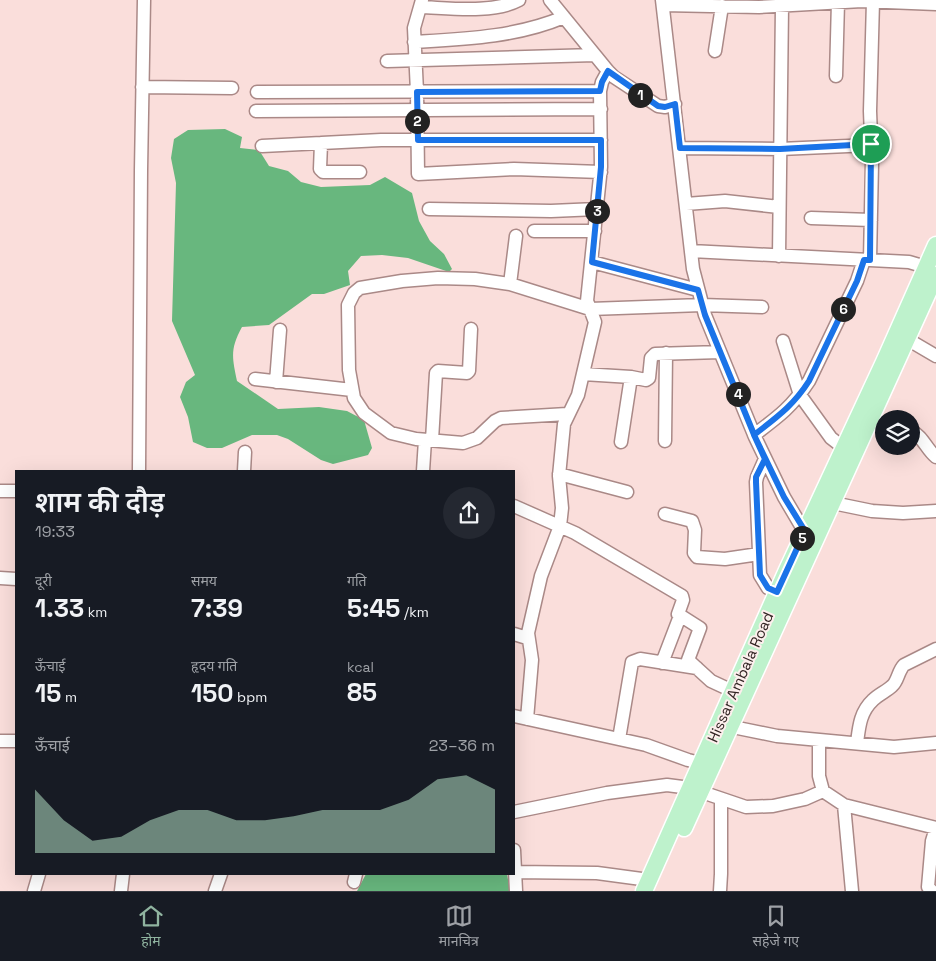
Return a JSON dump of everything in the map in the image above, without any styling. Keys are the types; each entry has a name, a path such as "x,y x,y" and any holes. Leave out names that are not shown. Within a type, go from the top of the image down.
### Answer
{"main road":[{"name":"Hissar Ambala Road","path":"881,410 931,271 936,245"},
{"name":"Hissar Ambala Road","path":"739,694 777,592 844,448 931,271"},
{"name":"Hissar Ambala Road","path":"650,887 739,694 833,503 875,423"}],"street":[{"path":"139,470 144,0"},
{"path":"519,0 505,6 492,7 421,3 414,28 418,174 514,169 601,172"},
{"path":"550,0 608,71 658,106 665,107 675,104"},
{"path":"754,435 789,408 800,395 809,381 867,260 870,220 870,111 874,1"},
{"path":"812,548 805,531 784,497 754,435 702,305 693,269 663,3 722,6 753,3 782,6 817,2 874,1 936,4"},
{"path":"836,76 838,2"},
{"path":"715,51 722,6"},
{"path":"779,256 782,6"},
{"path":"414,42 466,39 506,34 564,17"},
{"path":"387,61 595,55"},
{"path":"527,719 532,660 528,638 541,576 560,526 562,508 559,474 562,432 567,414 578,395 595,322 587,301 601,172 600,91 608,71"},
{"path":"142,87 232,88"},
{"path":"257,92 600,91"},
{"path":"256,111 601,109"},
{"path":"262,146 418,140 601,140"},
{"path":"321,144 320,169 323,172 360,172"},
{"path":"680,148 780,149 871,144"},
{"path":"686,204 725,201 779,207"},
{"path":"429,209 551,211 597,209"},
{"path":"811,218 870,220"},
{"path":"534,231 595,231"},
{"path":"510,284 516,236"},
{"path":"691,251 910,262 931,271"},
{"path":"592,262 698,290"},
{"path":"567,414 501,418 495,421 477,438 463,443 429,440 391,433 364,413 354,398 349,370 348,305 354,293 360,288 402,280 438,278 475,279 510,284 590,309 702,305 762,307"},
{"path":"423,470 429,440 436,373 438,371 467,373 469,371 471,329"},
{"path":"276,382 280,330"},
{"path":"907,339 936,356"},
{"path":"783,341 800,395 830,438 844,448"},
{"path":"583,374 648,380 652,356 666,353 720,352"},
{"path":"665,442 666,353"},
{"path":"621,442 631,378"},
{"path":"255,380 352,390"},
{"path":"920,436 930,452 936,456"},
{"path":"244,470 246,452"},
{"path":"765,459 756,477 760,575 768,588 777,592"},
{"path":"559,474 627,492"},
{"path":"0,491 15,491"},
{"path":"833,503 872,511 903,513 936,511"},
{"path":"515,506 560,526 682,596 678,612 680,616 662,663"},
{"path":"665,514 692,521 695,530 694,553 697,557 725,559 759,554"},
{"path":"0,578 15,578"},
{"path":"680,616 700,628 688,660 711,681 739,694"},
{"path":"515,634 528,638"},
{"path":"857,744 861,716 864,710 874,699 894,685 904,665 936,649"},
{"path":"619,739 632,662 640,659 697,668"},
{"path":"515,716 646,745 707,765"},
{"path":"725,725 777,736 857,744 894,747 936,743"},
{"path":"819,740 819,776 823,791 844,805 936,828 932,841 928,887 932,891"},
{"path":"0,741 15,741"},
{"path":"515,812 646,786 667,785 696,790 746,807 773,806 805,799 823,791"},
{"path":"720,799 722,874 720,891"},
{"path":"844,805 852,891"},
{"path":"516,891 515,872 597,873 650,887"},
{"path":"34,891 38,875"},
{"path":"121,891 123,875"},
{"path":"215,891 221,875"}],"shaded area":[{"path":"225,129 242,137 240,148 259,150 269,166 288,171 301,182 321,187 370,185 385,177 412,193 419,221 430,241 444,254 452,269 449,272 408,258 382,255 361,256 348,271 350,285 324,294 312,294 269,325 242,327 235,341 233,353 237,381 278,409 319,407 347,411 364,420 372,448 368,455 333,464 321,460 288,439 277,435 252,435 222,448 207,448 193,442 188,417 180,397 186,382 195,375 172,321 176,183 171,158 174,139 188,130"},
{"path":"365,875 507,875 510,891 357,891"}],"route":[{"path":"871,144 780,149 680,148 675,104 665,107 658,106 608,71 600,91 417,92 418,140 601,140 601,167 592,262 698,290 705,315 755,437 765,459 756,477 760,575 768,588 777,592 805,531 784,497 754,435 789,408 799,397 809,381 857,281 864,260 870,260 871,144"}]}
